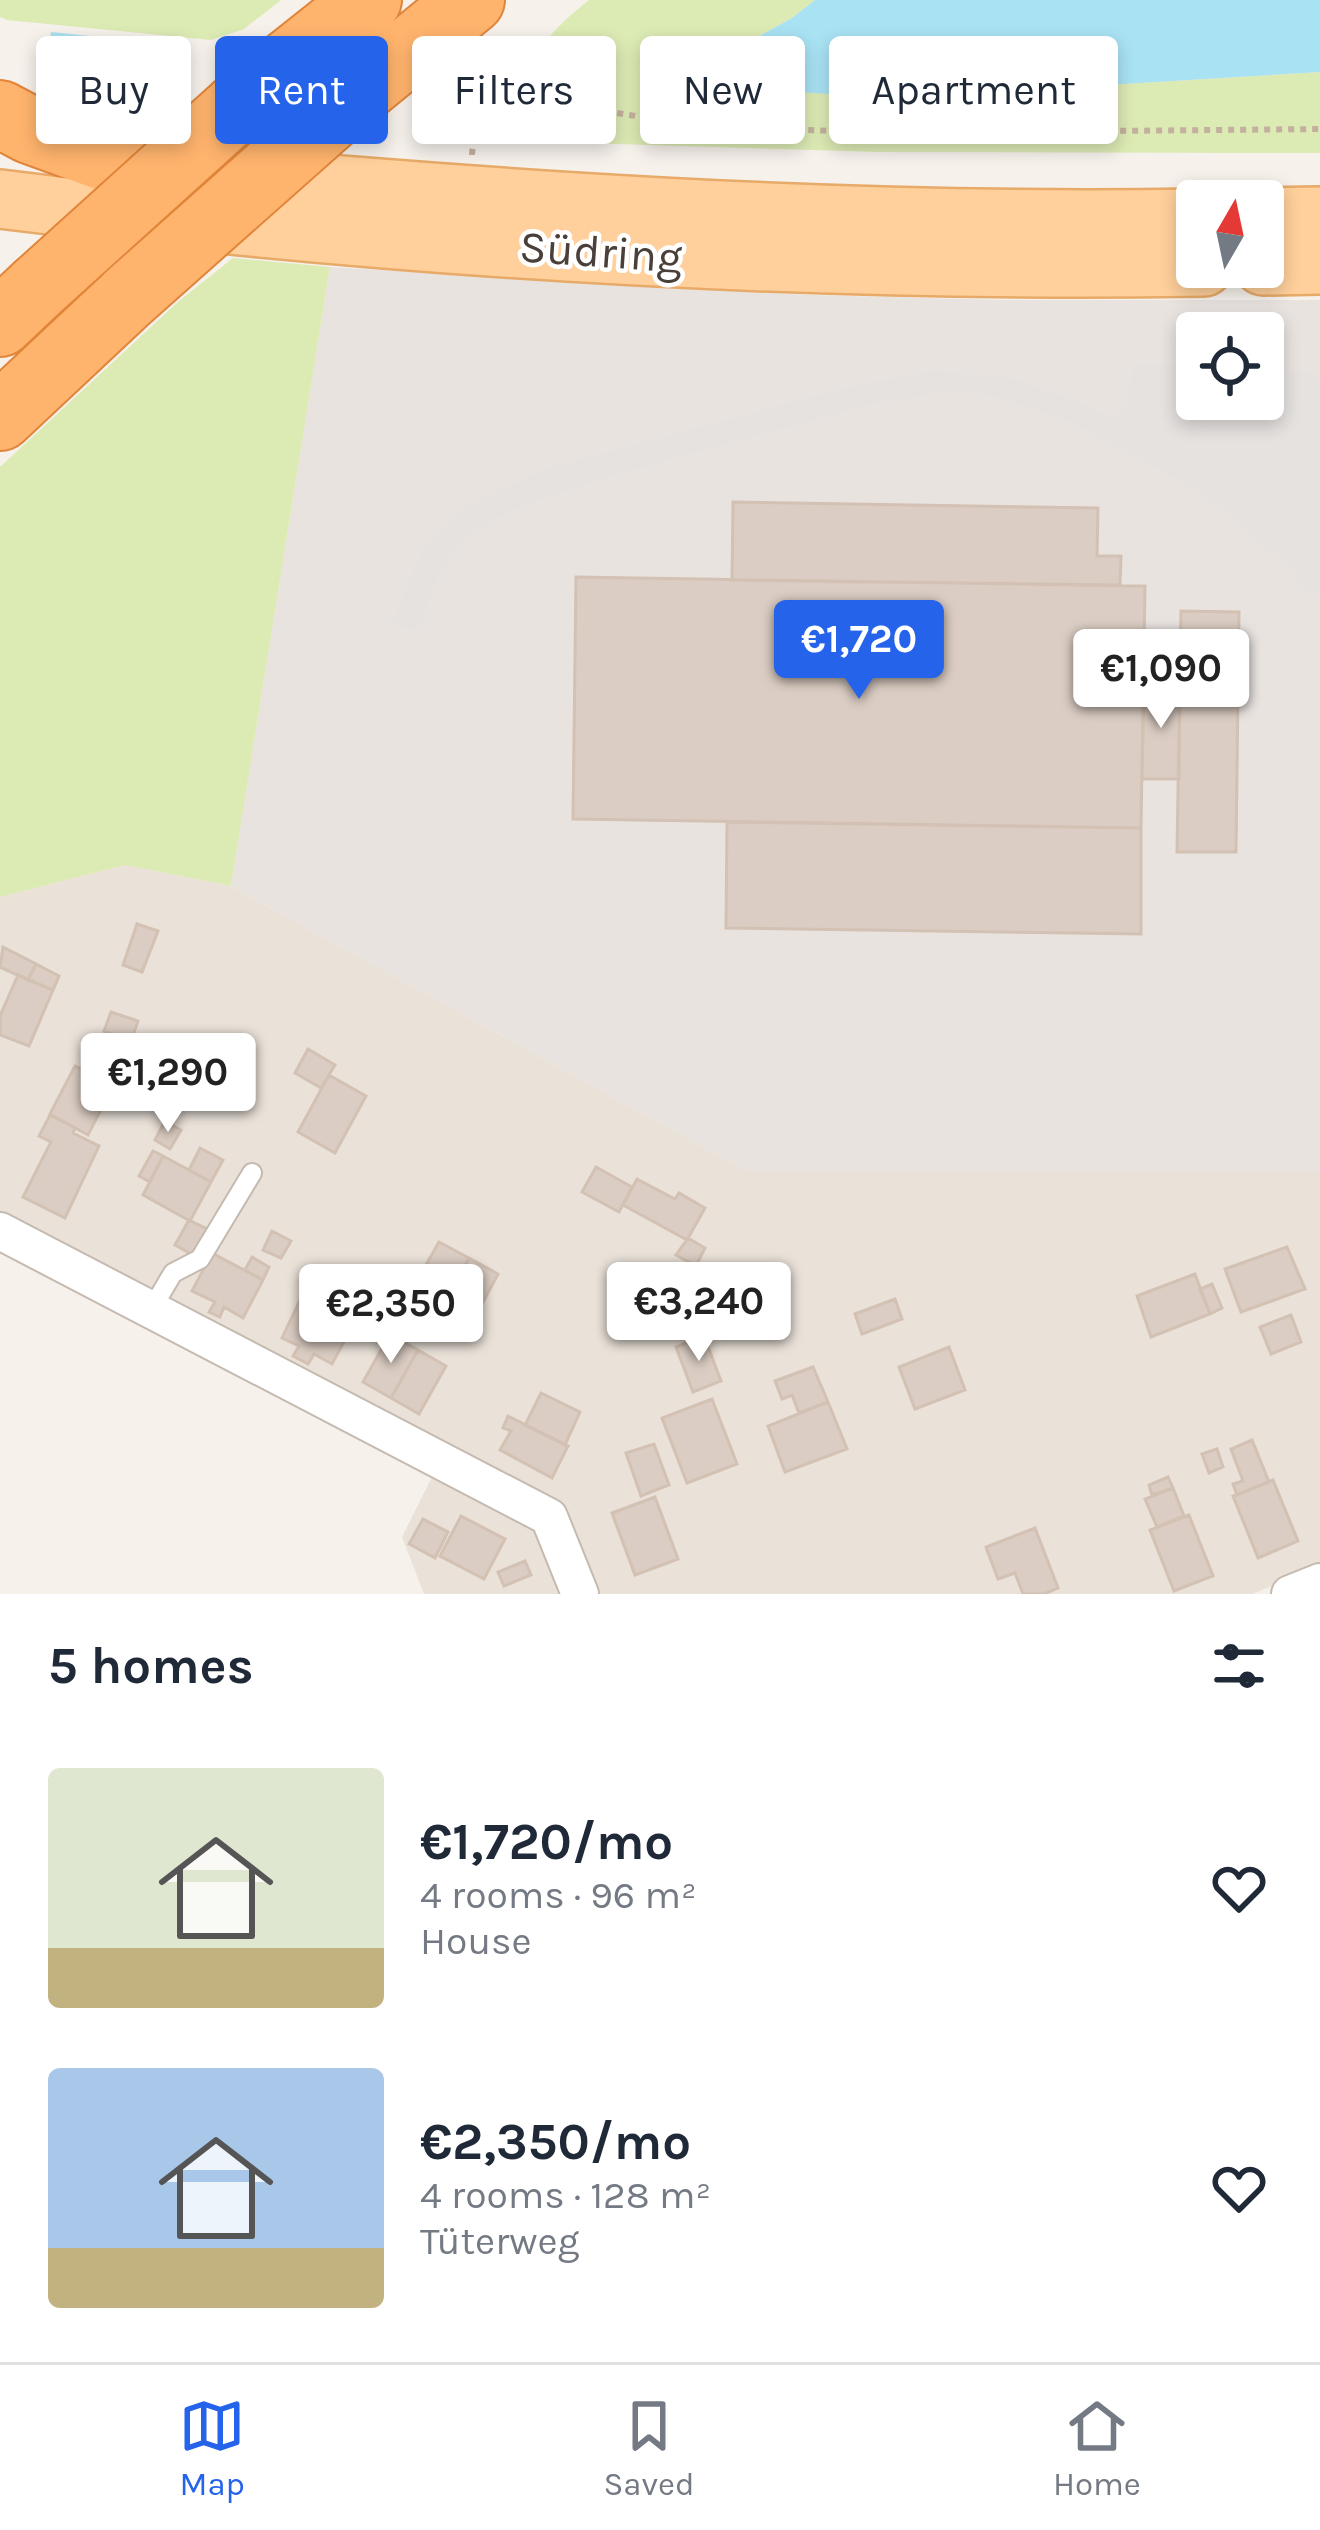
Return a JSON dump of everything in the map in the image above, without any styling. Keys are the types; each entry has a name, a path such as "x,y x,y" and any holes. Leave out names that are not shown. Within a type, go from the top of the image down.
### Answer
{"highway":[{"path":"305,36 336,0"},
{"path":"323,36 368,0"},
{"path":"0,417 129,296 471,0"},
{"path":"0,113 30,130 129,166"},
{"path":"19,305 215,127"}],"main road":[{"name":"Südring","path":"0,150 129,166 471,195 787,213 1054,221 1176,218"},
{"name":"Südring","path":"0,199 239,226 631,255 1056,269 1176,267"},
{"path":"1284,217 1320,216"},
{"path":"1284,266 1320,265"}],"street":[{"path":"0,1231 549,1516 580,1594"},
{"path":"1290,1594 1320,1582"}],"lane":[{"path":"152,1310 173,1273 200,1259 252,1173"}],"path":[{"path":"471,195 477,128 500,103 518,97 698,126 892,133 1320,130"}],"shaded area":[{"path":"330,267 811,295 1320,300 1320,1171 747,1171 231,886"},
{"path":"1133,365 1176,366 1176,420 1284,420 1284,370 1309,373 1320,382 1320,588 1311,597 1292,569 1224,510 1183,482 1073,423 1005,399 933,393 865,406 599,479 526,504 487,523 459,545 441,569 418,630 392,625 416,562 439,530 465,507 546,469 853,386 930,371 1010,378 1082,403 1112,419 1128,400"},
{"path":"125,865 231,886 747,1171 1320,1171 1320,1567 1252,1594 424,1594 402,1537 434,1473 0,1248 0,897"}],"green space":[{"path":"0,0 281,0 244,29 211,40 0,17"},
{"path":"589,0 815,0 759,36 640,36 640,144 805,144 805,83 829,87 829,144 1118,144 1118,84 1320,72 1320,153 880,152 616,144 616,36 550,36"},
{"path":"233,258 330,267 231,886 125,865 0,897 0,467 179,301"}],"water":[{"path":"815,0 1320,0 1320,72 1118,84 1118,36 829,36 829,94 805,92 805,36 759,36"}],"building":[{"path":"733,502 1098,508 1097,556 1121,556 1120,585 732,580"},
{"path":"576,577 1145,586 1141,828 573,819"},
{"path":"1181,611 1239,612 1236,852 1177,852"},
{"path":"1144,682 1180,683 1179,779 1142,779"},
{"path":"727,822 1141,828 1141,934 726,928"},
{"path":"137,924 158,931 142,972 123,965"},
{"path":"3,947 36,964 28,980 0,967"},
{"path":"36,964 59,976 53,990 28,980"},
{"path":"18,975 53,990 29,1046 0,1035 0,1016"},
{"path":"111,1012 138,1021 131,1041 104,1031"},
{"path":"308,1049 335,1065 321,1088 295,1073"},
{"path":"75,1066 113,1086 88,1135 50,1114"},
{"path":"329,1075 366,1096 335,1153 298,1132"},
{"path":"50,1115 99,1146 65,1218 23,1197 51,1142 39,1136"},
{"path":"165,1121 181,1130 170,1149 155,1140"},
{"path":"200,1148 223,1160 211,1182 189,1170"},
{"path":"153,1151 163,1156 150,1182 139,1176"},
{"path":"163,1156 211,1182 190,1221 143,1195"},
{"path":"596,1167 632,1187 619,1212 582,1192"},
{"path":"637,1179 705,1208 687,1240 623,1205"},
{"path":"189,1220 207,1229 193,1255 175,1245"},
{"path":"272,1231 291,1241 281,1258 263,1250"},
{"path":"688,1238 705,1248 696,1266 676,1255"},
{"path":"439,1242 469,1258 444,1303 414,1286"},
{"path":"1287,1247 1305,1289 1241,1312 1225,1269"},
{"path":"212,1253 263,1280 243,1318 224,1307 220,1317 209,1312 215,1302 192,1291"},
{"path":"252,1257 269,1267 263,1280 245,1270"},
{"path":"469,1258 498,1274 474,1319 444,1303"},
{"path":"1195,1274 1210,1314 1151,1337 1137,1296"},
{"path":"1212,1284 1222,1308 1210,1314 1200,1289"},
{"path":"895,1299 902,1319 862,1334 855,1314"},
{"path":"300,1300 352,1327 332,1364 314,1354 308,1364 293,1356 299,1346 282,1338"},
{"path":"1291,1315 1301,1342 1271,1354 1260,1327"},
{"path":"390,1334 418,1350 391,1398 363,1382"},
{"path":"704,1336 721,1381 693,1392 676,1347"},
{"path":"949,1347 965,1390 915,1409 899,1367"},
{"path":"418,1350 446,1366 419,1414 391,1398"},
{"path":"813,1367 828,1402 799,1413 792,1395 782,1399 775,1381"},
{"path":"541,1393 580,1412 565,1445 525,1425"},
{"path":"712,1399 737,1464 687,1483 662,1418"},
{"path":"828,1402 847,1449 785,1472 768,1426"},
{"path":"508,1416 568,1446 552,1478 500,1450 511,1431 503,1428"},
{"path":"1252,1440 1269,1482 1237,1495 1233,1484 1243,1481 1231,1449"},
{"path":"654,1444 669,1485 641,1496 626,1453"},
{"path":"1217,1449 1223,1467 1209,1473 1202,1454"},
{"path":"1168,1477 1173,1488 1152,1495 1149,1485"},
{"path":"1273,1480 1298,1541 1258,1558 1233,1496"},
{"path":"1173,1488 1184,1516 1157,1527 1145,1499"},
{"path":"655,1497 678,1559 635,1575 612,1513"},
{"path":"1189,1515 1213,1576 1174,1591 1150,1530"},
{"path":"461,1516 505,1539 484,1579 440,1556"},
{"path":"423,1519 448,1532 435,1558 409,1544"},
{"path":"1035,1528 1058,1588 1023,1594 1015,1573 998,1579 986,1547"},
{"path":"525,1561 531,1575 504,1586 498,1572"}]}
